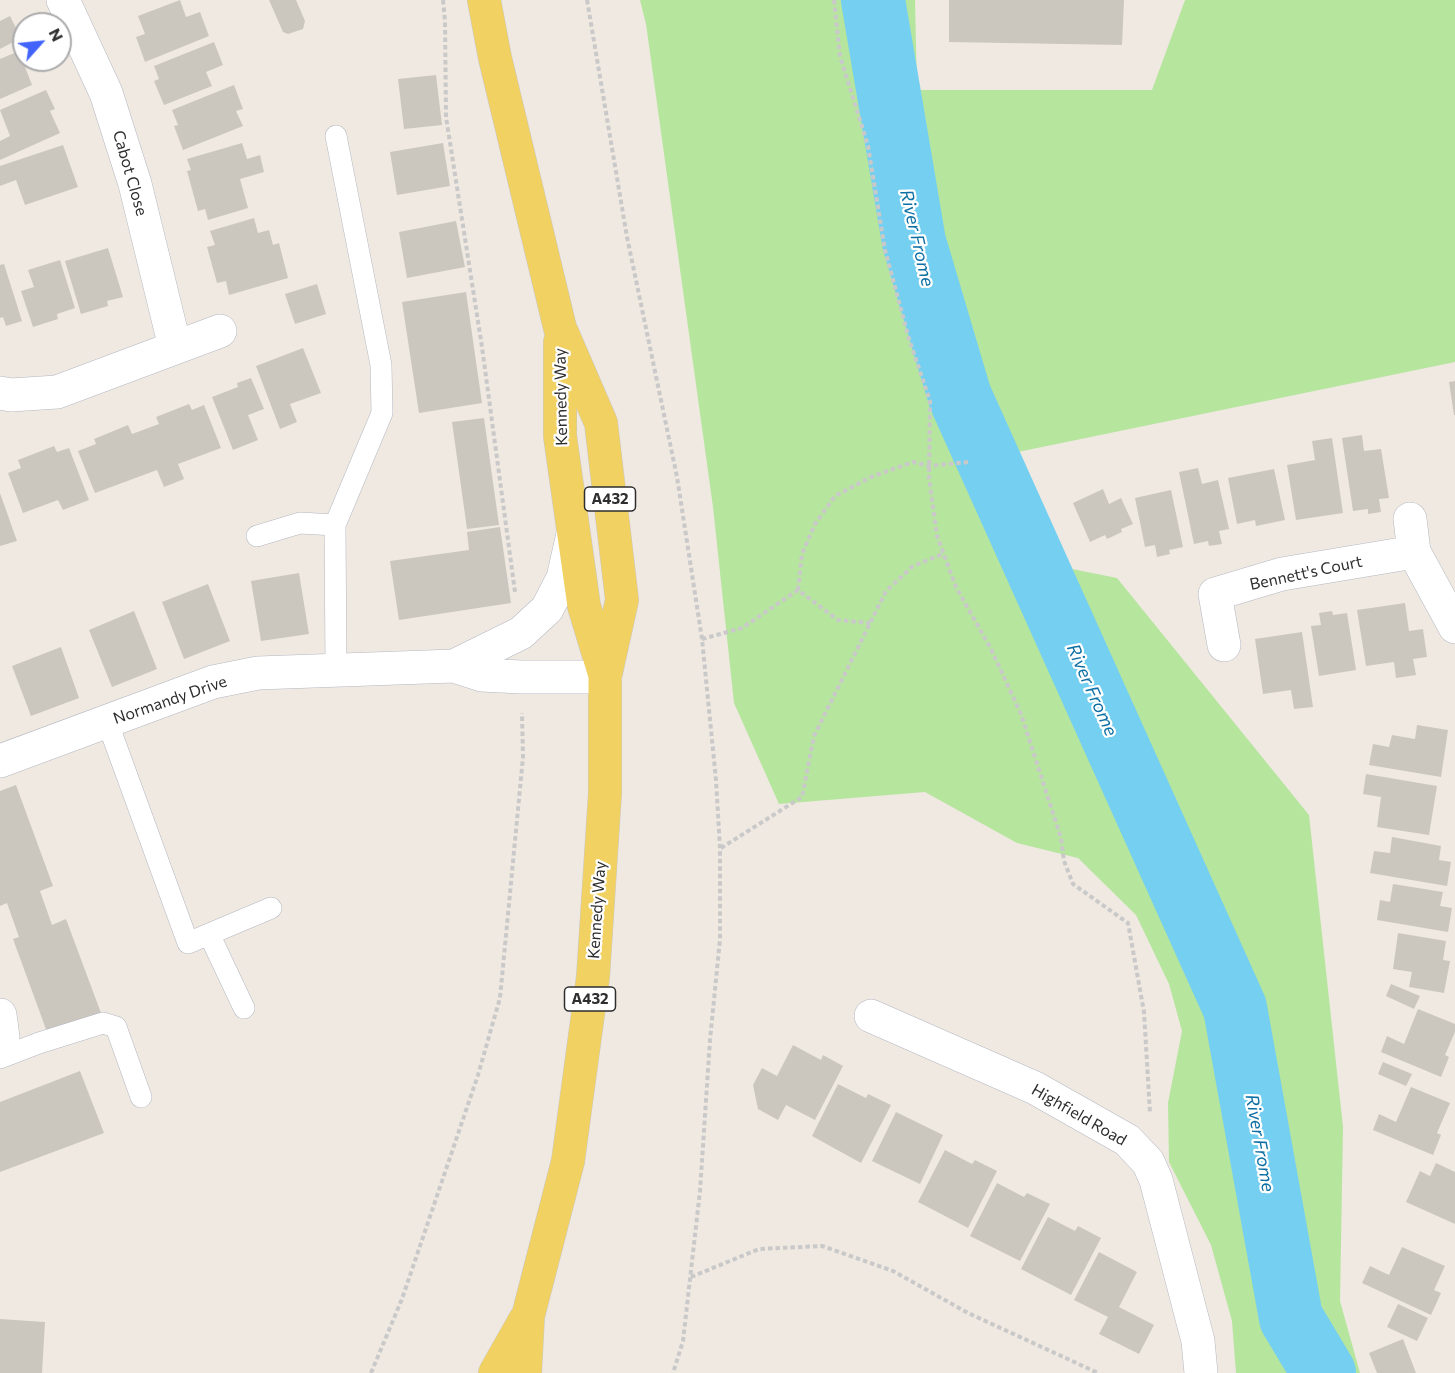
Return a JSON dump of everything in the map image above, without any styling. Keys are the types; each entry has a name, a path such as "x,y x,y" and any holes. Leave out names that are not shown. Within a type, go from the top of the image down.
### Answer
{"main road":[{"name":"Kennedy Way","path":"484,0 495,58 560,328 601,423 621,600 605,677 605,794 593,977 568,1161 528,1316 525,1373"},
{"name":"Kennedy Way","path":"560,328 560,436 584,606 605,677"},
{"name":"Kennedy Way","path":"495,1373 528,1316"}],"street":[{"name":"Cabot Close","path":"69,2 106,93 135,184 175,347"},
{"path":"0,393 11,395 57,392 220,331"},
{"path":"1410,519 1414,552 1455,627"},
{"name":"Normandy Drive","path":"454,666 521,633 547,609 563,578 573,531"},
{"name":"Bennett's Court","path":"1224,645 1215,594 1282,574 1414,552"},
{"name":"Normandy Drive","path":"0,760 213,682 258,673 454,666 482,675 605,677"},
{"path":"0,1015 3,1037 0,1046"},
{"name":"Highfield Road","path":"871,1016 1035,1088 1127,1140 1148,1162 1156,1180 1198,1341 1201,1373"}],"lane":[{"path":"336,136 381,366 382,413 335,525 336,670"},
{"path":"257,536 300,523 335,525"},
{"path":"107,721 188,944 271,908"},
{"path":"209,934 244,1008"},
{"path":"0,1058 103,1023 116,1027 141,1097"}],"path":[{"path":"443,0 446,117 482,347 521,633"},
{"path":"586,0 627,237 677,477 711,714 720,848 720,939 710,1040 700,1191 683,1341 673,1373"},
{"path":"834,0 840,56 868,146 885,250 909,339 930,401 929,478 937,536 956,587 991,649 1021,714 1061,838 1064,861 1073,884 1128,923 1144,1012 1151,1131 1148,1162"},
{"path":"702,639 742,628 798,590 802,554 815,524 835,496 871,477 913,462 930,466 968,462"},
{"path":"720,848 802,797 814,736 886,591 913,566 943,554"},
{"path":"798,590 838,620 870,623"},
{"path":"371,1373 406,1288 478,1075 500,998 523,757 521,677"},
{"path":"691,1277 759,1249 822,1245 893,1271 968,1313 1098,1373"}],"green space":[{"path":"640,0 915,0 917,90 1152,90 1185,0 1455,0 1455,362 1008,454 1057,566 1117,578 1309,815 1343,1127 1340,1301 1360,1373 1236,1373 1232,1321 1211,1245 1169,1162 1168,1103 1182,1031 1169,984 1136,915 1078,858 1017,843 925,792 779,804 734,703 713,507 646,24"}],"building":[{"path":"180,0 186,17 200,12 209,36 145,62 136,37 145,34 138,16"},
{"path":"269,0 296,0 305,21 303,29 288,34 283,32"},
{"path":"949,0 1124,0 1122,45 949,42"},
{"path":"10,16 12,20 12,43 0,49 0,21"},
{"path":"214,42 223,65 206,72 212,86 164,105 154,81 159,79 154,66"},
{"path":"12,54 12,72 27,72 32,85 0,99 0,59"},
{"path":"436,75 442,125 404,129 398,79"},
{"path":"234,85 243,109 236,111 243,126 183,150 174,126 178,125 172,110"},
{"path":"46,90 55,109 50,111 60,133 0,160 0,141 10,136 0,110"},
{"path":"242,143 247,159 260,155 264,172 240,179 248,208 208,220 205,209 198,211 187,171 191,170 187,159"},
{"path":"443,143 450,186 397,195 390,152"},
{"path":"63,145 78,187 25,205 16,180 0,186 0,166"},
{"path":"254,218 258,233 269,230 273,245 279,243 288,278 229,295 226,281 217,283 207,247 215,245 210,231"},
{"path":"456,221 465,267 407,278 399,232"},
{"path":"108,248 123,297 107,301 108,306 81,314 65,261"},
{"path":"60,260 75,308 57,314 58,319 33,327 21,291 34,287 28,270"},
{"path":"4,264 22,321 6,326 3,317 0,318 0,265"},
{"path":"317,284 326,314 295,324 285,294"},
{"path":"466,292 482,403 419,413 402,302"},
{"path":"303,348 321,393 290,404 297,422 280,429 256,366"},
{"path":"251,378 264,409 248,415 258,440 233,450 212,397 238,387 237,383"},
{"path":"1455,381 1455,415 1454,415 1449,382"},
{"path":"189,404 192,410 204,405 221,448 178,464 184,479 164,487 157,470 95,493 78,451 96,444 94,439 128,425 132,434 159,424 156,417"},
{"path":"484,418 499,525 467,529 452,422"},
{"path":"1362,435 1364,451 1381,449 1389,498 1379,499 1381,512 1368,514 1368,509 1353,511 1342,438"},
{"path":"1332,438 1343,513 1296,520 1287,465 1315,460 1312,441"},
{"path":"54,446 57,452 69,448 89,500 63,510 58,500 23,513 8,473 21,468 18,460"},
{"path":"1198,468 1202,484 1218,480 1229,529 1219,531 1222,544 1209,546 1208,541 1194,544 1179,472"},
{"path":"1274,469 1285,520 1256,526 1255,520 1237,524 1228,478"},
{"path":"1103,489 1109,504 1121,498 1133,524 1107,539 1105,535 1090,542 1073,503"},
{"path":"1171,490 1183,547 1169,550 1170,554 1157,557 1155,545 1145,547 1135,498"},
{"path":"0,493 17,541 0,546"},
{"path":"500,527 511,603 399,620 390,561 469,550 467,532"},
{"path":"299,573 309,634 261,641 251,581"},
{"path":"208,584 230,641 184,659 162,602"},
{"path":"1405,603 1409,631 1423,629 1427,657 1413,659 1416,675 1396,678 1394,662 1366,666 1357,610"},
{"path":"134,611 157,669 112,687 89,630"},
{"path":"1332,611 1333,615 1347,613 1356,670 1319,676 1311,626 1321,625 1319,613"},
{"path":"1302,632 1313,707 1294,709 1291,690 1263,694 1255,639"},
{"path":"61,647 79,698 31,716 12,666"},
{"path":"1417,725 1448,730 1441,777 1369,765 1373,744 1389,747 1392,735 1415,739"},
{"path":"1366,774 1437,786 1429,835 1377,827 1381,797 1363,794"},
{"path":"16,785 53,886 40,891 52,925 66,919 101,1013 47,1032 13,939 19,937 7,903 0,906 0,791"},
{"path":"1392,837 1441,846 1439,860 1451,862 1447,886 1370,873 1374,851 1390,853"},
{"path":"1393,884 1443,892 1440,906 1452,908 1448,932 1377,920 1380,900 1390,902"},
{"path":"1398,933 1446,941 1443,960 1450,961 1444,993 1409,987 1412,972 1393,969"},
{"path":"1391,984 1420,996 1414,1009 1386,996"},
{"path":"1418,1009 1455,1024 1455,1032 1445,1055 1449,1057 1441,1077 1381,1052 1387,1036 1404,1044"},
{"path":"793,1045 821,1060 823,1055 843,1066 815,1120 786,1105 778,1120 758,1109 753,1085 762,1068 777,1076"},
{"path":"1383,1062 1412,1074 1406,1086 1378,1074"},
{"path":"80,1071 104,1133 0,1172 0,1102"},
{"path":"838,1084 866,1098 868,1094 891,1105 861,1163 812,1136"},
{"path":"1411,1087 1450,1103 1437,1133 1441,1135 1433,1155 1373,1130 1379,1114 1396,1122"},
{"path":"896,1112 943,1135 920,1184 872,1161"},
{"path":"945,1150 972,1164 975,1160 997,1171 968,1228 918,1202"},
{"path":"1436,1163 1455,1172 1455,1224 1406,1202 1420,1171 1430,1176"},
{"path":"997,1183 1024,1197 1027,1193 1050,1204 1020,1261 970,1236"},
{"path":"1048,1217 1075,1231 1078,1226 1101,1238 1071,1295 1021,1269"},
{"path":"1402,1247 1445,1266 1434,1290 1441,1293 1431,1315 1362,1283 1370,1266 1389,1275"},
{"path":"1099,1252 1137,1272 1119,1307 1154,1325 1139,1354 1099,1334 1108,1317 1074,1300"},
{"path":"1398,1304 1428,1318 1417,1341 1387,1327"},
{"path":"0,1319 45,1322 42,1373 0,1373"},
{"path":"1403,1339 1416,1373 1377,1373 1369,1353"}],"waterway":[{"name":"River Frome","path":"873,0 914,242 960,397 1235,1008 1291,1318 1324,1373"}]}
